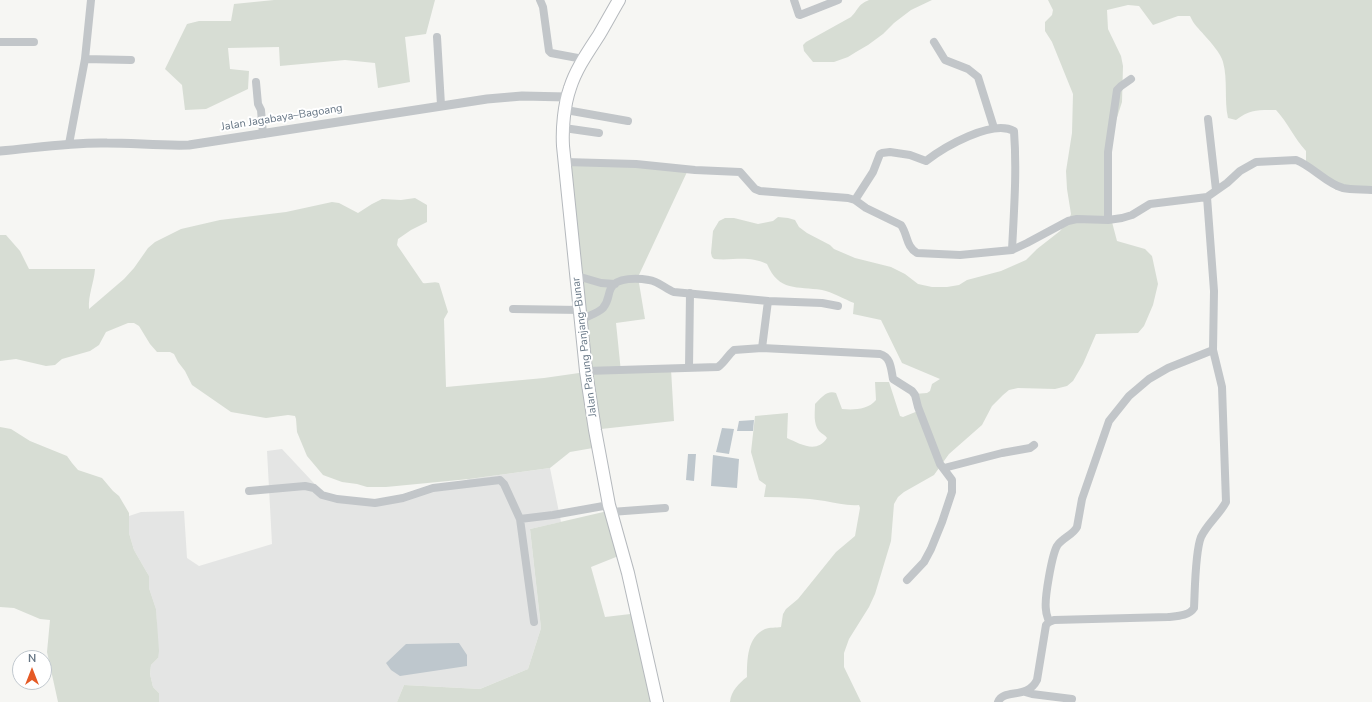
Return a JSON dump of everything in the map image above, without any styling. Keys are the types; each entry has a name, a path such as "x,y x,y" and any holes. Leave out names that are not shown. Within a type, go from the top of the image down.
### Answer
{"main road":[{"name":"Jalan Parung Panjang–Bunar","path":"619,0 599,35 583,58 570,87 567,98 563,138 586,371 595,430 610,509 628,573 657,702"}],"street":[{"path":"69,144 85,59 91,0"},
{"path":"540,0 543,7 549,51 551,53 583,58"},
{"path":"794,0 800,15 838,0"},
{"path":"437,36 441,105"},
{"path":"0,42 34,42"},
{"path":"934,42 945,60 968,69 978,77 994,128"},
{"path":"85,59 131,60"},
{"path":"1108,220 1107,169 1110,131 1118,90 1131,79"},
{"path":"256,82 258,104 261,110 263,134"},
{"name":"Jalan Jagabaya–Bagoang","path":"0,151 106,142 176,146 263,134 441,105 522,96 567,98"},
{"path":"566,110 628,121"},
{"path":"1208,119 1216,190"},
{"path":"564,128 599,133"},
{"path":"854,200 873,172 880,154 882,153 890,152 910,155 926,161 937,153 980,132 994,128 1009,128 1014,131 1016,160 1016,189 1012,250"},
{"path":"565,162 636,164 695,170 734,170 740,172 755,189 760,192 848,198 854,200 866,208 901,225 909,246 917,253 960,255 1012,250 1068,221 1077,219 1108,220 1122,218 1132,215 1150,204 1207,197 1240,170 1256,162 1290,160 1302,162 1342,188 1372,190"},
{"path":"998,702 1003,696 1024,692 1031,688 1037,680 1046,625 1049,622 1054,620 1168,617 1186,614 1194,608 1200,539 1226,502 1222,387 1213,350 1214,291 1207,197"},
{"path":"577,276 615,284"},
{"path":"513,309 581,315 601,310 608,300 611,288 615,284 628,279 654,281 674,292 768,301 822,303 838,306"},
{"path":"689,368 690,293"},
{"path":"762,348 768,301"},
{"path":"586,371 718,367 724,363 729,354 734,350 762,348 880,354 886,356 893,379 912,391 915,395 918,407 940,464 952,480 952,492 931,549 924,562 907,580"},
{"path":"1049,622 1046,609 1046,598 1054,553 1061,541 1075,532 1082,499 1109,421 1129,396 1149,379 1168,368 1213,350"},
{"path":"944,468 1002,453 1030,448 1034,445"},
{"path":"249,491 305,486 314,488 322,495 337,499 375,503 403,498 433,488 496,479 500,480 504,484 520,519 534,622"},
{"path":"520,519 610,509 665,508"},
{"path":"1024,692 1072,699"}],"shaded area":[{"path":"274,0 435,0 426,34 405,37 410,82 378,88 375,63 345,60 280,66 279,47 228,48 230,69 249,71 248,89 206,109 185,110 182,85 165,69 187,24 199,21 231,21 234,4"},
{"path":"869,0 932,0 911,10 883,34 848,57 834,62 813,62 804,51 803,45 851,17 860,5"},
{"path":"1048,0 1372,0 1372,190 1336,190 1306,166 1306,151 1276,110 1260,110 1250,112 1236,120 1228,118 1222,58 1195,25 1190,16 1178,16 1153,25 1139,6 1128,5 1107,10 1108,29 1121,56 1123,66 1122,102 1113,130 1111,150 1112,222 1117,241 1145,249 1152,256 1158,284 1153,305 1144,326 1138,333 1096,334 1083,364 1073,381 1067,386 1055,389 1018,388 1009,390 992,406 982,425 949,454 934,475 898,497 894,504 891,541 875,594 869,607 849,639 844,653 844,667 861,702 730,702 732,694 736,688 747,677 749,650 755,637 765,629 781,627 783,614 786,609 798,599 836,552 855,536 860,508 859,505 846,505 817,500 764,497 766,485 759,480 751,452 755,416 788,413 787,438 803,445 813,447 818,446 827,438 817,428 815,421 815,404 827,394 833,392 836,393 842,409 860,409 869,406 876,400 875,382 889,382 900,416 903,417 918,411 914,394 927,393 930,391 932,384 940,379 902,363 881,320 853,314 854,303 826,291 790,286 783,283 777,279 767,264 760,261 747,259 714,259 711,253 713,231 719,221 725,218 734,218 758,224 773,221 778,217 788,218 795,220 799,227 807,233 830,245 834,249 855,258 891,267 905,274 918,284 932,287 959,285 967,280 1001,271 1026,260 1037,249 1060,231 1069,220 1071,214 1066,171 1072,133 1073,94 1052,42 1045,31 1045,22 1052,15 1053,10"},
{"path":"564,164 675,167 687,172 638,277 645,319 616,323 621,372 671,369 674,421 592,430 593,448 570,452 550,468 469,479 386,487 367,487 342,482 323,475 307,456 297,432 295,416 288,415 266,418 231,412 192,385 174,354 170,352 157,352 150,344 139,326 134,323 128,323 106,332 99,345 90,351 62,359 55,365 46,366 16,359 0,361 0,235 6,235 20,251 29,269 95,269 89,299 89,309 124,279 148,248 155,242 181,229 220,220 286,212 332,202 339,203 358,213 382,199 401,200 415,198 427,205 427,222 398,239 397,245 423,283 439,283 448,312 444,319 446,387 544,378 586,372"},
{"path":"754,420 753,431 737,431 739,421"},
{"path":"0,427 11,429 30,441 67,456 78,470 102,478 119,496 129,513 129,533 134,550 149,576 149,588 156,609 159,651 158,658 151,665 150,674 153,687 159,693 159,702 58,702 52,675 52,650 47,650 50,620 40,619 14,608 0,607"},
{"path":"722,428 734,429 729,454 716,452"},
{"path":"282,449 325,495 389,504 469,479 550,468 561,522 530,529 541,628 528,669 480,689 404,685 397,702 159,702 159,693 153,687 150,674 151,665 158,658 156,609 149,588 149,576 134,550 129,533 129,516 141,512 184,511 187,558 199,566 272,544 267,451"},
{"path":"688,454 696,454 694,481 686,480"},
{"path":"713,455 739,459 737,488 711,486"},
{"path":"612,510 626,553 591,567 605,617 639,613 653,702 397,702 404,685 480,689 528,669 541,628 530,529"},
{"path":"459,643 467,655 467,666 400,676 391,670 386,663 406,644"}]}
